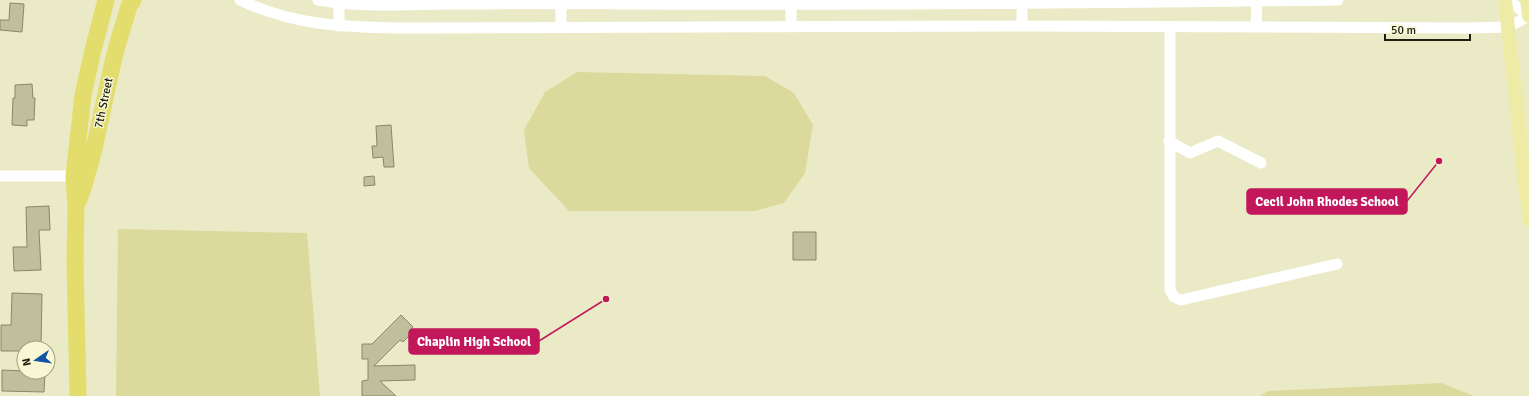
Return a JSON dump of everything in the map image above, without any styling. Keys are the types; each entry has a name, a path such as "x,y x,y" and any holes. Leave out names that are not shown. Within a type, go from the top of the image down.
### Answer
{"highway":[{"name":"7th Street","path":"78,396 75,261 76,206 81,176 83,95 106,0"},
{"name":"7th Street","path":"81,176 95,148 113,61 129,6 133,0"}],"main road":[{"path":"1506,0 1529,220"},
{"path":"1527,0 1529,16"}],"street":[{"path":"240,0 252,6 291,19 339,26 398,28 791,26 1508,27 1529,16 1506,0"},
{"path":"318,0 383,5 561,2 1338,0"},
{"path":"1256,27 1258,1"},
{"path":"339,2 339,26"},
{"path":"561,2 561,27"},
{"path":"791,2 791,26"},
{"path":"1022,2 1022,26"},
{"path":"1170,27 1170,290 1174,297 1181,300 1337,264"},
{"path":"1169,141 1190,152 1218,141 1261,163"},
{"path":"0,176 81,176"}],"shaded area":[{"path":"577,72 765,76 794,93 813,125 805,173 784,203 755,211 569,211 529,168 524,130 545,92"},
{"path":"118,229 307,233 320,396 116,396"},
{"path":"1441,383 1474,396 1260,396 1268,391"}],"building":[{"path":"10,3 24,4 22,32 0,30 0,20 9,20"},
{"path":"32,84 33,98 35,98 34,120 27,120 27,126 12,125 15,85"},
{"path":"391,125 394,167 384,167 383,157 373,158 372,146 377,146 376,126"},
{"path":"374,176 375,185 364,186 364,177"},
{"path":"49,206 50,230 39,230 41,270 14,271 13,247 27,247 26,207"},
{"path":"793,232 816,232 816,260 793,260"},
{"path":"12,293 42,294 41,340 16,340 16,351 1,351 1,325 11,325"},
{"path":"401,315 413,327 409,331 412,333 403,342 400,340 374,366 415,365 415,380 380,381 396,396 362,396 362,381 368,380 368,359 362,359 362,344 372,344"},
{"path":"2,370 16,371 16,380 45,380 44,392 2,391"}],"place":[{"name":"Cecil John Rhodes School","path":"1439,161"},
{"name":"Chaplin High School","path":"606,299"}]}
